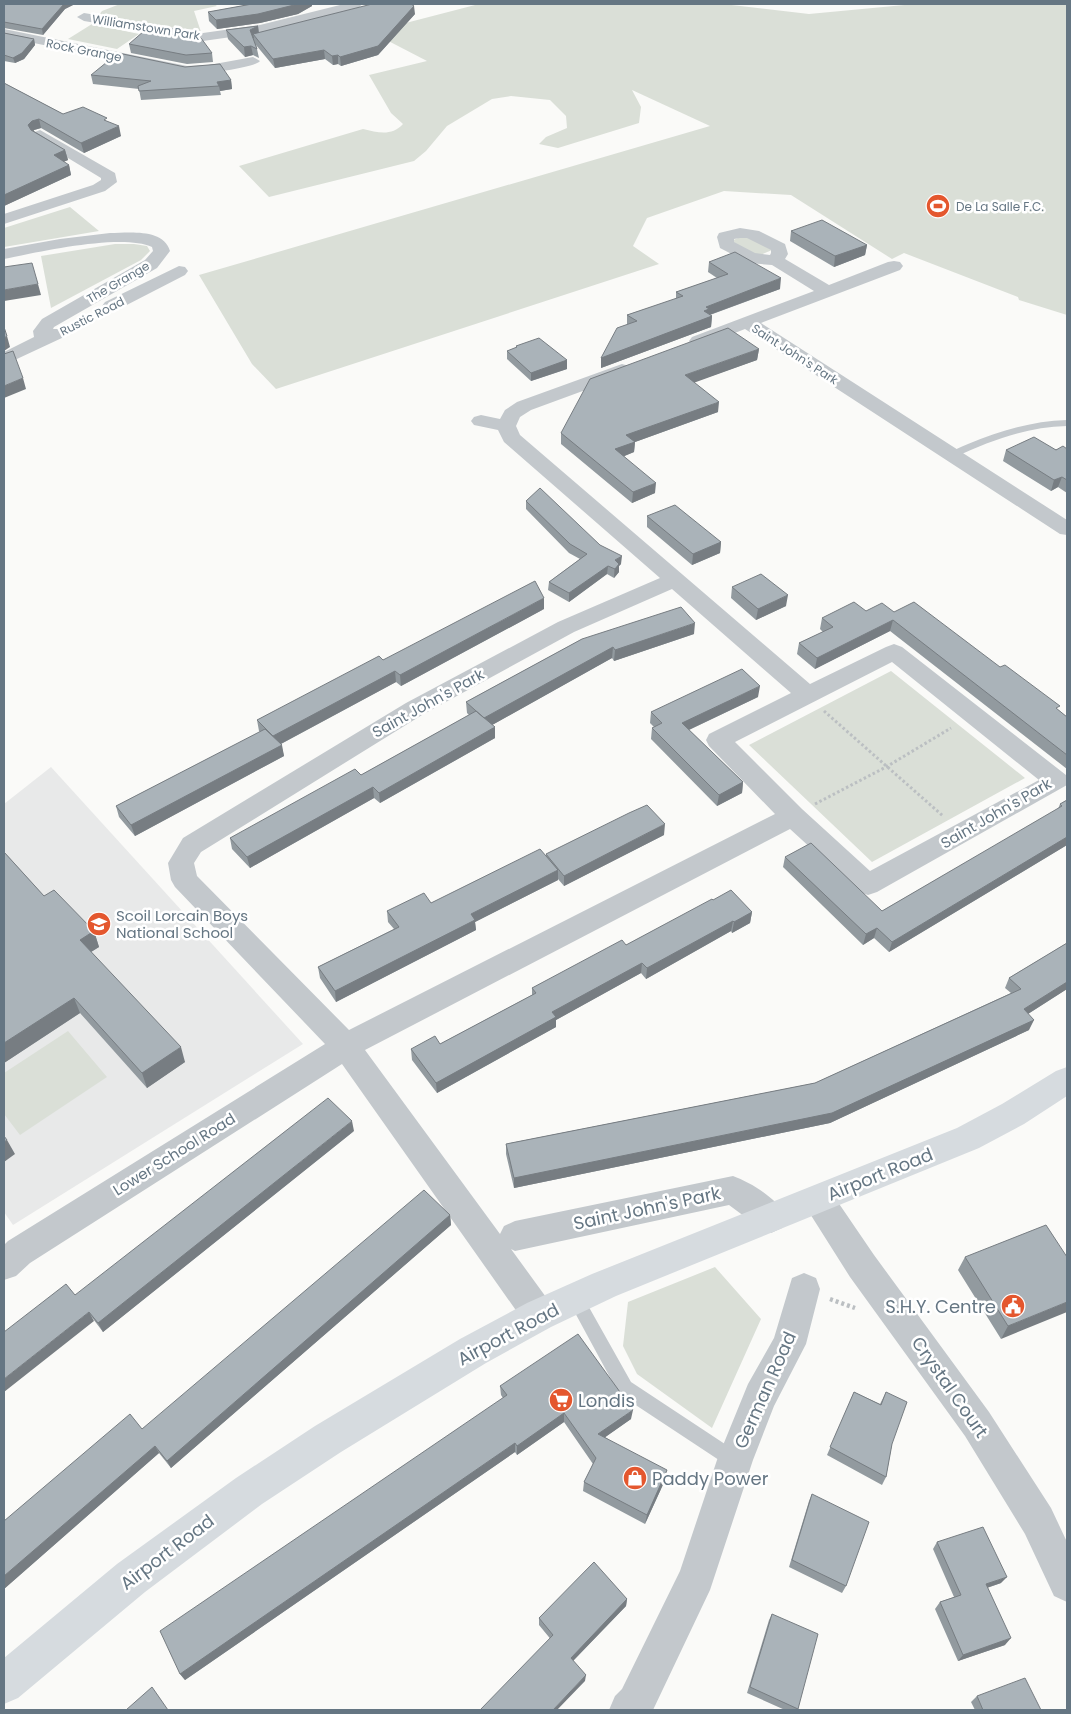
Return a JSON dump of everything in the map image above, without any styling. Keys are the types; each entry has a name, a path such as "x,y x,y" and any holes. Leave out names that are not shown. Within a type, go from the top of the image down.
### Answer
{"main road":[{"name":"Airport Road","path":"4,1684 131,1578 249,1491 403,1393 539,1315 575,1298 968,1138 1013,1114 1067,1080"}],"street":[{"name":"Williamstown Park","path":"84,17 203,37 222,36 268,27 354,5"},
{"name":"Williamstown Park","path":"72,27 100,7"},
{"name":"Rock Grange","path":"4,33 187,70 209,69 253,61"},
{"path":"4,219 99,188 109,182 109,176 40,135"},
{"name":"The Grange","path":"4,254 105,239 151,240 159,244 162,251 151,264 48,322 42,331 44,340"},
{"path":"775,260 828,292"},
{"path":"748,323 894,266"},
{"name":"Rustic Road","path":"4,359 179,271"},
{"name":"Saint John's Park","path":"684,347 748,323 1067,529"},
{"path":"639,364 524,406 512,414 506,426 510,438 808,695"},
{"path":"481,421 506,426"},
{"name":"Saint John's Park","path":"346,1046 184,880 182,863 192,845 304,774 414,709 566,627 675,580"},
{"name":"Saint John's Park","path":"894,652 1057,781 868,886 793,816 718,740 808,695 894,652"},
{"path":"539,1315 346,1046 793,816"},
{"name":"Lower School Road","path":"4,1265 19,1252 346,1046"},
{"name":"Saint John's Park","path":"515,1236 733,1190 771,1218"},
{"name":"Crystal Court","path":"818,1199 862,1266 982,1432 1038,1522 1067,1583"},
{"name":"German Road","path":"630,1710 636,1703 697,1577 735,1460 760,1396 789,1344 804,1289"}],"lane":[{"path":"952,455 1016,429 1036,424 1067,423"},
{"path":"575,1298 625,1388 735,1460"}],"path":[{"path":"808,695 886,767 962,833"},
{"path":"793,816 886,767 973,714"},
{"path":"804,1289 864,1312 888,1301"}],"shaded area":[{"path":"120,4 214,4 217,6 194,11 201,32 98,16 102,11"},
{"name":"De La Salle F.C.","path":"479,4 723,4 809,14 915,4 1067,4 1067,315 1019,300 1018,297 904,253 892,259 791,195 724,191 647,218 633,246 659,264 276,389 252,364 199,275 710,126 632,90 641,107 639,123 558,148 539,144 546,137 567,128 566,116 550,100 511,96 492,99 447,126 426,151 414,161 269,197 239,166 363,129 374,132 390,132 399,128 403,124 391,113 369,75 427,61 371,32"},
{"path":"92,24 139,34 117,49 68,39"},
{"path":"70,207 99,231 4,247 4,228"},
{"path":"745,235 772,250 758,256 731,241"},
{"path":"115,244 147,246 150,251 141,260 51,308 41,256"},
{"path":"891,671 1025,778 872,862 749,745"},
{"name":"Scoil Lorcain Boys National School","path":"51,767 303,1044 13,1225 4,1212 4,804"},
{"path":"68,1031 107,1077 20,1135 4,1114 4,1073"},
{"path":"715,1267 761,1319 712,1428 637,1374 623,1346 628,1302"}],"building":[{"path":"4,4 64,4 42,29 4,22"},
{"path":"252,4 298,4 258,14 216,20 208,12"},
{"path":"372,4 411,4 414,6 378,46 340,57 338,55 332,56 324,50 273,59 253,34"},
{"path":"258,26 250,30 257,49 251,46 244,47 226,30"},
{"path":"144,31 201,38 212,53 186,55 129,44"},
{"path":"4,33 34,39 22,53 13,58 4,55"},
{"path":"118,53 185,67 220,64 231,80 217,82 219,86 139,91 138,86 151,81 91,75"},
{"path":"4,83 63,114 83,107 107,118 104,120 119,126 81,143 39,119 32,121 28,125 31,130 65,150 54,155 69,165 4,195"},
{"path":"822,220 867,245 835,256 791,231"},
{"path":"735,252 781,278 706,307 709,309 704,311 712,316 601,358 617,328 637,321 627,315 683,296 676,292 728,274 709,262"},
{"path":"32,263 38,284 4,290 4,267"},
{"path":"4,327 7,336 4,338"},
{"path":"728,328 759,349 685,375 719,402 626,435 635,442 615,449 656,483 633,492 561,433 590,379"},
{"path":"539,338 567,360 531,373 507,351"},
{"path":"13,351 23,378 4,386 4,354"},
{"path":"1034,437 1056,450 1063,446 1067,449 1067,480 1062,477 1054,480 1006,450"},
{"path":"540,488 600,545 622,556 615,560 619,564 615,569 608,566 569,593 549,582 587,554 570,544 526,501"},
{"path":"675,505 721,542 693,554 647,516"},
{"path":"761,574 788,595 758,609 732,587"},
{"path":"535,581 544,598 400,675 395,671 273,736 257,720 379,656 383,660"},
{"path":"854,602 866,611 882,603 894,612 914,602 1000,667 1005,665 1060,706 1056,708 1067,717 1067,755 893,620 817,658 799,643 833,627 822,618"},
{"path":"681,607 695,623 615,650 613,647 484,718 466,702 582,639"},
{"path":"742,669 760,686 682,723 743,782 719,795 652,728 662,723 651,712"},
{"path":"476,711 495,727 379,793 373,787 247,857 230,838 355,769 361,775"},
{"path":"265,729 282,745 131,825 116,806"},
{"path":"1067,800 1067,837 892,942 877,928 866,934 785,857 811,843 882,911 1062,806 1060,804"},
{"path":"647,805 665,824 564,876 546,854 629,813"},
{"path":"540,849 558,870 471,914 475,920 335,991 318,967 399,927 387,911 424,893 431,903"},
{"path":"4,852 44,896 54,890 94,931 80,940 181,1047 142,1073 74,998 4,1043"},
{"path":"731,890 752,912 647,968 642,963 552,1012 556,1017 436,1083 411,1049 435,1036 440,1044 536,993 532,988 622,940 626,945"},
{"path":"1067,943 1067,982 1024,1009 1034,1020 832,1113 514,1178 506,1144 815,1083 1021,989 1009,978"},
{"path":"328,1098 352,1121 98,1323 89,1312 4,1379 4,1332 66,1284 75,1295"},
{"path":"424,1190 450,1215 167,1461 155,1446 4,1576 4,1521 130,1414 142,1429"},
{"path":"1046,1225 1067,1257 1067,1302 1008,1326 965,1257"},
{"path":"578,1334 633,1410 598,1434 667,1470 647,1515 584,1482 596,1458 564,1413 517,1446 515,1443 180,1674 160,1631 507,1395 500,1386"},
{"path":"854,1392 881,1405 886,1392 907,1402 892,1444 886,1477 830,1447"},
{"path":"812,1494 869,1522 846,1586 792,1560"},
{"path":"983,1527 1007,1577 986,1584 1011,1638 963,1655 940,1602 961,1595 937,1542"},
{"path":"594,1562 627,1599 571,1658 586,1675 553,1710 480,1710 553,1635 539,1618"},
{"path":"772,1614 818,1634 798,1709 750,1687"},
{"path":"1025,1678 1041,1710 983,1710 977,1696"},
{"path":"152,1687 168,1710 126,1710"}],"place":[{"name":"De La Salle F.C.","path":"938,206"},
{"name":"Scoil Lorcain Boys National School","path":"99,924"},
{"name":"S.H.Y. Centre","path":"1013,1306"},
{"name":"Londis","path":"561,1400"},
{"name":"Paddy Power","path":"635,1478"}]}
